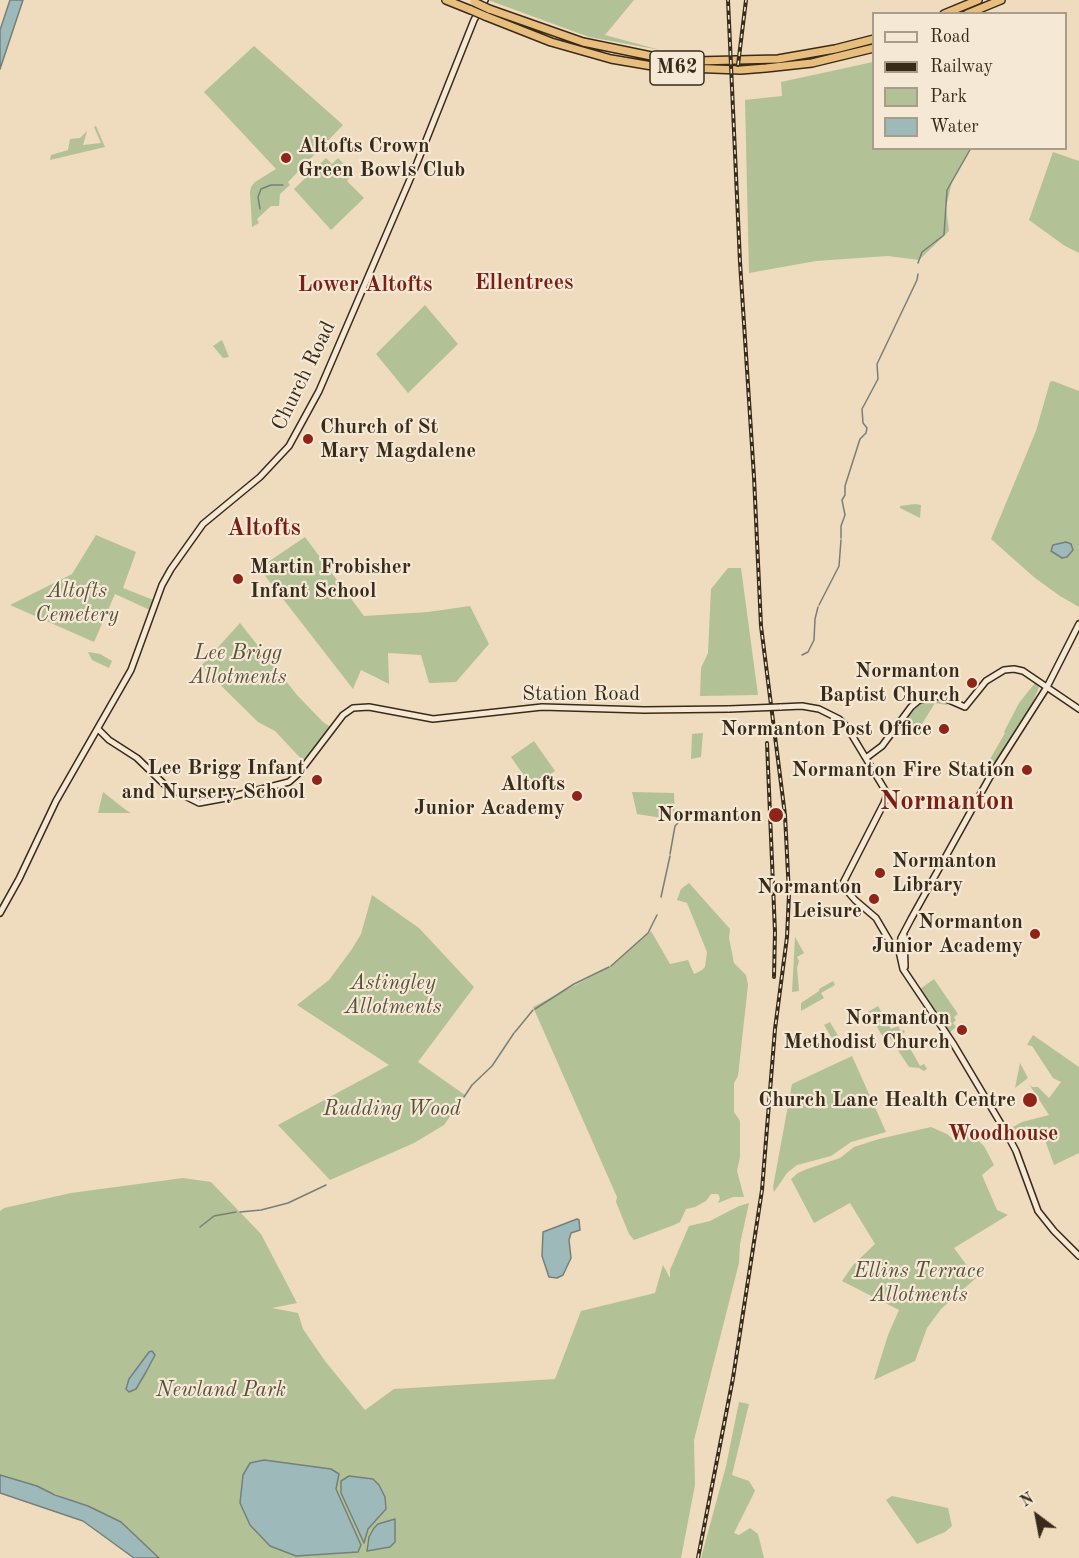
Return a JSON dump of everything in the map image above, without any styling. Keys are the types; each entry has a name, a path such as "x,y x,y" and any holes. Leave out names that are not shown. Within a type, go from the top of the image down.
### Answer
{"highway":[{"name":"M62","path":"446,0 551,42 611,59 658,67 741,70 766,68 812,63 872,48"},
{"path":"949,12 978,0"},
{"path":"972,12 1001,0"},
{"name":"M62","path":"472,1 583,42 636,54 684,60 778,59 835,49 872,39"}],"street":[{"name":"Church Road","path":"0,912 19,879 56,801 131,670 162,585 171,569 200,528 260,477 289,446 314,400 417,163 474,20 485,0"},
{"path":"901,965 903,937 991,775 1047,687 1079,624"},
{"path":"866,758 882,746 911,707 922,698 942,697 965,706 986,681 1004,670 1014,669 1023,672 1079,709"},
{"name":"Station Road","path":"98,729 109,740 137,758 167,787 199,803 282,785 298,774 338,721 353,708 369,707 433,719 542,707 644,710 808,707 827,712 843,723 886,793 884,803 842,885 876,918 892,944"},
{"path":"892,944 903,937"},
{"path":"892,944 902,950"},
{"path":"892,944 905,972 954,1045 1007,1133 1038,1211 1079,1256"},
{"path":"902,950 905,972"}],"green space":[{"path":"488,0 634,0 605,35 660,50 589,37"},
{"path":"254,46 343,125 288,182 290,185 280,194 279,206 271,206 257,219 259,223 252,227 251,187 276,169 204,92"},
{"path":"872,62 872,150 969,150 952,182 946,207 949,231 919,260 888,256 816,261 749,273 745,100 782,96 781,82"},
{"path":"96,126 105,147 50,160 51,155 68,150 70,139 80,138 87,131 83,145 101,143 94,127"},
{"path":"1053,152 1079,161 1079,253 1065,246 1029,220"},
{"path":"326,158 332,164 338,158 353,174 347,181 364,198 331,230 294,189"},
{"path":"425,305 458,344 408,393 376,354"},
{"path":"222,340 229,357 223,358 213,346"},
{"path":"1053,381 1079,391 1079,607 1035,578 991,539 1036,431 1050,382"},
{"path":"921,505 920,518 900,508 900,506"},
{"name":"Altofts Cemetery","path":"96,535 136,552 123,588 156,601 152,611 115,594 94,642 10,605 72,574"},
{"path":"305,537 364,616 428,612 470,606 489,644 456,682 429,683 421,655 388,653 389,684 361,670 353,689 259,568"},
{"path":"728,568 741,568 758,695 700,696 701,668 708,653 711,589"},
{"name":"Lee Brigg Allotments","path":"240,623 297,695 323,722 332,728 306,764 275,731 258,722 201,666"},
{"path":"88,652 100,654 112,661 109,668 92,660"},
{"path":"1035,683 1039,687 1030,709 993,767 985,768 1019,703"},
{"path":"929,700 948,703 947,705 935,703 917,732 903,723 918,705"},
{"path":"703,733 701,757 691,759 692,734"},
{"path":"534,741 555,771 532,787 511,757"},
{"path":"103,792 126,810 131,813 98,813"},
{"path":"632,792 674,793 675,820 637,814"},
{"path":"689,883 730,929 729,938 734,963 746,975 748,985 738,1076 734,1083 734,1112 740,1121 740,1157 737,1171 744,1197 733,1197 718,1203 720,1198 718,1194 711,1194 706,1201 686,1209 680,1222 634,1240 629,1234 616,1202 617,1197 533,1007 608,968 651,931 670,964 688,960 694,974 702,970 705,967 707,952 687,903 677,900 681,889"},
{"path":"372,895 419,928 474,987 418,1062 465,1095 444,1125 414,1143 330,1180 278,1125 389,1065 297,1005 329,980 352,949 361,934"},
{"path":"795,937 804,953 797,957 799,991 792,992"},
{"path":"934,979 958,1014 954,1017 956,1020 953,1023 956,1027 949,1033 920,989"},
{"path":"833,981 835,985 821,993 824,998 801,1011 801,1003"},
{"path":"878,1006 891,1029 898,1026 901,1031 904,1030 902,1034 920,1066 924,1064 927,1069 924,1071 909,1067 887,1034 883,1037 868,1012"},
{"path":"830,1022 841,1041 836,1045 824,1025"},
{"path":"1033,1035 1079,1067 1079,1153 1054,1165 1042,1132 1032,1135 1027,1126 1013,1131 1008,1136 1006,1131 1022,1122 1049,1115 1029,1084 1032,1087 1038,1087 1049,1098 1061,1082 1053,1078 1032,1046 1027,1045"},
{"path":"852,1056 886,1132 851,1142 831,1156 797,1165 787,1173 774,1192 773,1187 792,1084"},
{"path":"1020,1063 1028,1078 1015,1088"},
{"name":"Ellins Terrace Allotments","path":"931,1127 947,1134 955,1141 962,1140 970,1133 984,1146 994,1165 982,1175 997,1210 1008,1215 954,1248 976,1278 941,1309 927,1328 915,1361 874,1380 888,1335 899,1310 842,1281 853,1265 875,1244 850,1203 814,1223 791,1179 807,1169 840,1158 854,1147"},
{"name":"Newland Park","path":"183,1178 211,1182 261,1234 297,1303 272,1308 298,1313 303,1329 325,1361 365,1410 394,1389 555,1379 581,1311 655,1293 663,1265 670,1278 670,1270 689,1226 710,1221 749,1203 740,1244 739,1263 694,1440 695,1485 681,1558 158,1558 99,1512 56,1494 0,1479 0,1211 4,1208 71,1193"},
{"path":"739,1402 749,1404 732,1475 749,1481 755,1491 734,1533 739,1535 750,1528 758,1534 764,1558 701,1558 726,1466"},
{"path":"892,1496 948,1508 952,1526 945,1532 917,1544 886,1500"}],"water":[{"path":"10,0 23,0 0,69 0,30"},
{"path":"1066,542 1071,544 1073,550 1067,557 1062,558 1051,551 1053,545"},
{"path":"577,1219 580,1230 571,1233 569,1240 571,1258 563,1275 557,1278 549,1277 542,1256 543,1232"},
{"path":"152,1351 155,1355 146,1372 136,1389 129,1392 126,1389 129,1379"},
{"path":"264,1460 331,1469 339,1474 336,1489 361,1545 358,1552 296,1556 270,1546 250,1525 240,1503 243,1475 250,1463"},
{"path":"0,1475 37,1486 121,1522 159,1558 134,1558 83,1521 0,1493"},
{"path":"349,1476 373,1479 385,1497 386,1509 368,1529 364,1543 341,1493 341,1481"},
{"path":"395,1519 395,1542 390,1547 367,1551 369,1537 374,1528 378,1524"}],"waterway":[{"path":"918,263 922,252 944,235 947,190 970,150"},
{"path":"260,209 258,197 261,189 271,185 283,185"},
{"path":"841,538 841,526 845,515 842,500 845,495 845,486 860,439 866,433 867,428 863,423 862,409 878,379 877,364 918,274"},
{"path":"819,605 839,566 841,540"},
{"path":"802,655 808,652 814,640 818,607"},
{"path":"670,854 675,826 679,822"},
{"path":"661,897 670,856"},
{"path":"611,966 648,933 657,915"},
{"path":"535,1009 574,984 609,967"},
{"path":"515,1032 533,1010"},
{"path":"464,1097 472,1085 492,1066 514,1033"},
{"path":"240,1212 261,1210 288,1203 326,1185"},
{"path":"200,1227 214,1216 236,1212"}],"railway":[{"path":"698,1558 733,1378 762,1190 775,1029 787,937 789,894 785,815 761,626 740,262 728,0"},
{"path":"738,65 746,0"},
{"path":"767,743 775,932 774,977"}],"place":[{"name":"Altofts Crown Green Bowls Club","path":"286,158"},
{"name":"Church of St Mary Magdalene","path":"308,439"},
{"name":"Martin Frobisher Infant School","path":"238,579"},
{"name":"Normanton Baptist Church","path":"972,683"},
{"name":"Normanton Post Office","path":"944,729"},
{"name":"Normanton Fire Station","path":"1027,770"},
{"name":"Lee Brigg Infant and Nursery School","path":"317,780"},
{"name":"Altofts Junior Academy","path":"577,796"},
{"name":"Normanton","path":"776,815"},
{"name":"Normanton Library","path":"880,873"},
{"name":"Normanton Leisure","path":"874,899"},
{"name":"Normanton Junior Academy","path":"1035,934"},
{"name":"Normanton Methodist Church","path":"962,1030"},
{"name":"Church Lane Health Centre","path":"1030,1100"}],"district":[{"name":"Ellentrees","path":"524,283"},
{"name":"Lower Altofts","path":"365,285"},
{"name":"Altofts","path":"264,529"},
{"name":"Normanton","path":"947,802"},
{"name":"Woodhouse","path":"1003,1134"}],"park label":[{"name":"Astingley Allotments","path":"393,995"},
{"name":"Rudding Wood","path":"392,1109"}]}
